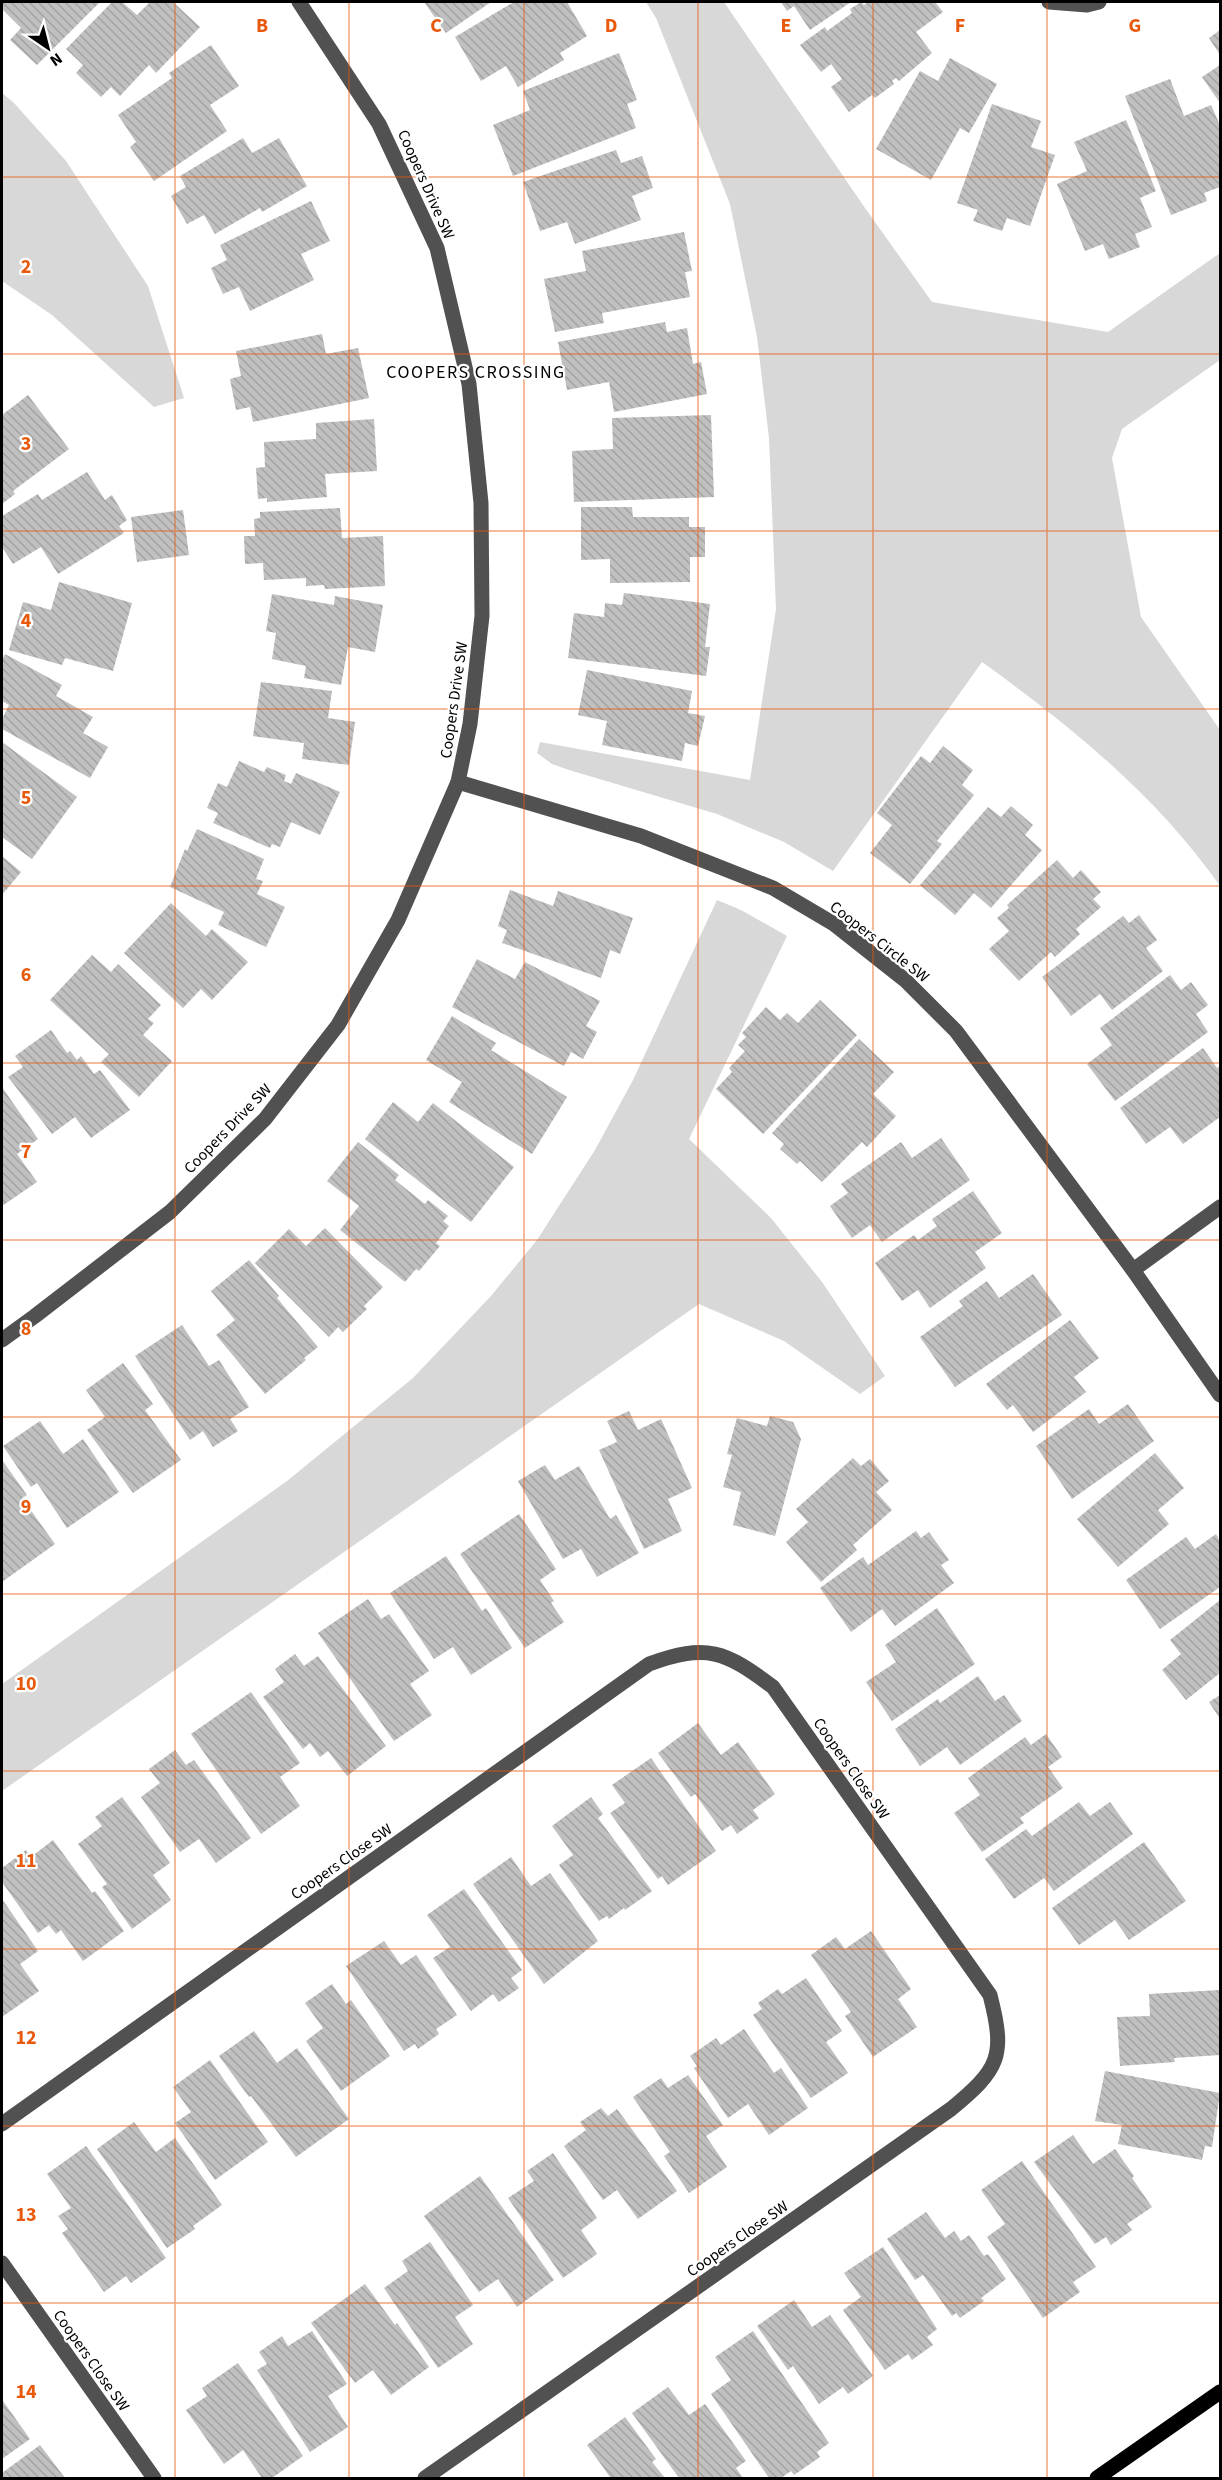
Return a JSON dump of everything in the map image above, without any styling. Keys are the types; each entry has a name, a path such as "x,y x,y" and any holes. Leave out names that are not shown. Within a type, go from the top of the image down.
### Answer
{"main road":[{"path":"1097,2478 1221,2391"}],"street":[{"name":"Coopers Drive SW","path":"2,1340 170,1212 265,1119 344,1016 398,920 458,782 470,723 482,616 481,503 469,384 436,248 380,124 299,2"},
{"path":"1049,2 1087,5 1099,2"},
{"name":"Coopers Circle SW","path":"458,782 641,836 773,888 834,924 905,980 956,1031 1133,1270 1221,1395"},
{"path":"1133,1270 1221,1207"},
{"name":"Coopers Close SW","path":"2,2124 649,1664 679,1653 708,1652 741,1663 773,1687 990,1995 998,2029 995,2062 981,2084 951,2109 425,2478"},
{"name":"Coopers Close SW","path":"2,2263 154,2478"}],"shaded area":[{"path":"646,2 724,2 932,302 1108,332 1220,253 1220,360 1122,429 1112,458 1141,617 1220,730 1220,886 1169,822 1111,764 1048,711 982,662 833,871 784,842 717,814 569,770 552,764 537,753 540,742 750,780 776,609 769,438 757,337 730,204 656,18"},
{"path":"2,93 14,103 66,161 148,286 184,398 154,407 52,315 2,281"},
{"path":"717,900 741,910 787,936 689,1139 771,1218 822,1282 885,1376 860,1394 784,1341 699,1304 2,1791 2,1684 287,1481 413,1378 491,1296 537,1240 595,1150 633,1080"}],"building":[{"path":"2,2 100,2 37,65 10,40 21,28 2,9"},
{"path":"112,2 122,2 137,15 150,2 173,2 200,27 156,73 149,65 120,96 111,87 101,97 76,73 83,65 66,49"},
{"path":"424,2 491,2 446,33"},
{"path":"514,2 567,2 587,36 560,53 564,60 518,87 506,66 481,81 455,37"},
{"path":"781,2 851,2 810,30 794,6 787,11"},
{"path":"861,2 864,5 868,2 935,2 943,12 916,32 932,53 899,81 896,78 892,81 894,84 875,98 872,95 849,112 831,87 842,79 831,64 821,72 800,45 825,27 827,31 852,13 850,9"},
{"path":"1220,30 1220,55 1209,38"},
{"path":"211,45 239,86 210,105 227,131 154,181 130,147 136,142 118,115 172,78 169,73"},
{"path":"619,53 637,100 627,104 636,128 513,176 493,125 530,110 523,91"},
{"path":"950,58 997,84 969,133 960,128 931,180 876,149 920,71 938,81"},
{"path":"1220,65 1220,103 1202,77"},
{"path":"1170,79 1184,116 1211,105 1220,125 1220,187 1204,193 1207,201 1171,215 1125,96"},
{"path":"992,104 1041,121 1031,147 1055,155 1030,226 1007,218 1002,231 973,221 978,210 957,203"},
{"path":"1126,120 1156,191 1140,198 1152,227 1135,234 1140,247 1109,259 1103,244 1085,251 1057,184 1087,171 1074,142"},
{"path":"243,138 252,153 279,138 307,186 262,212 260,208 215,234 204,215 187,224 171,196 186,187 180,176"},
{"path":"616,150 621,163 642,156 653,188 632,196 641,220 575,244 567,222 540,231 523,182"},
{"path":"311,201 330,241 301,254 314,280 250,311 239,287 223,294 211,268 227,260 220,245"},
{"path":"684,232 692,271 685,272 690,297 602,313 604,323 555,332 544,279 586,271 582,251"},
{"path":"665,322 667,332 687,328 693,364 701,362 707,394 614,412 609,382 567,390 558,342"},
{"path":"322,334 326,354 358,348 369,398 253,422 250,407 236,410 230,379 241,376 236,351"},
{"path":"28,395 69,449 13,491 15,494 2,504 2,415"},
{"path":"711,415 714,497 574,502 572,451 613,449 612,418"},
{"path":"374,419 377,471 325,474 327,497 267,502 267,498 258,499 256,468 265,467 264,442 316,439 316,423"},
{"path":"87,472 105,500 112,495 127,520 119,526 124,533 58,574 41,547 13,564 2,547 2,516 38,494 42,500"},
{"path":"581,507 632,507 633,517 689,517 689,527 705,527 705,557 690,557 690,582 610,583 610,559 581,560"},
{"path":"340,508 342,538 383,536 385,586 325,589 324,585 306,586 306,578 264,580 263,563 245,564 244,536 255,536 254,519 260,518 260,512"},
{"path":"183,510 189,555 137,562 131,517"},
{"path":"59,582 132,603 113,671 65,658 62,665 9,650 23,602 51,610"},
{"path":"624,593 710,604 705,647 710,647 706,676 568,658 574,613 604,617 605,603 622,605"},
{"path":"272,594 334,605 335,596 383,605 375,652 348,647 341,685 304,678 306,666 272,659 276,633 266,631"},
{"path":"5,654 62,685 56,696 93,717 83,733 108,747 90,778 2,729 2,719 9,705 2,701 2,660"},
{"path":"587,670 692,691 688,713 705,716 698,746 685,743 682,761 602,745 607,721 578,715"},
{"path":"261,682 332,691 328,718 355,722 349,765 302,759 304,743 253,736"},
{"path":"2,742 77,797 32,859 2,837"},
{"path":"943,746 973,770 962,785 974,795 937,841 942,844 910,884 870,853 892,825 877,813 921,756 930,763"},
{"path":"239,761 264,772 267,767 286,775 284,781 291,784 296,773 340,792 320,835 291,822 280,847 272,844 270,848 213,823 218,813 207,808 218,783 227,787"},
{"path":"1011,806 1033,825 1025,835 1042,850 991,908 974,893 955,915 920,885 988,807 1001,817"},
{"path":"197,829 264,859 256,879 263,881 257,894 285,907 266,947 218,925 224,912 170,887 185,849 187,851"},
{"path":"2,856 21,872 2,895"},
{"path":"1057,860 1073,878 1081,870 1101,892 1093,899 1101,907 1076,929 1080,934 1055,957 1051,952 1019,981 989,949 1009,931 997,918 1009,908 1007,905"},
{"path":"510,890 553,906 558,891 633,918 620,954 610,950 601,978 502,943 507,930 498,926"},
{"path":"171,903 206,936 212,929 248,962 212,1000 201,989 183,1008 124,953"},
{"path":"1139,915 1157,940 1146,948 1163,971 1112,1010 1100,994 1071,1016 1042,977 1123,916 1129,923"},
{"path":"92,955 111,972 118,964 161,1005 148,1019 154,1023 143,1035 172,1061 139,1097 101,1062 109,1054 50,1000"},
{"path":"477,959 515,979 525,962 600,1001 586,1026 597,1032 583,1059 571,1052 564,1066 452,1007"},
{"path":"1170,975 1181,990 1191,982 1208,1005 1196,1014 1208,1032 1115,1101 1087,1064 1112,1045 1100,1028"},
{"path":"820,1000 857,1035 763,1134 716,1089 732,1072 729,1068 745,1051 738,1045 746,1037 742,1033 766,1007 780,1020 787,1013 798,1023"},
{"path":"452,1016 496,1043 491,1050 567,1097 532,1154 449,1102 462,1082 426,1060"},
{"path":"51,1030 67,1053 70,1051 77,1060 81,1056 94,1074 100,1070 130,1110 91,1138 75,1117 52,1134 8,1077 23,1067 15,1056"},
{"path":"859,1039 894,1072 873,1094 896,1116 867,1147 862,1142 822,1182 800,1161 797,1164 780,1149 784,1144 772,1133"},
{"path":"1203,1048 1217,1068 1220,1066 1220,1117 1183,1144 1170,1127 1146,1144 1120,1108"},
{"path":"2,1087 38,1139 17,1154 37,1182 2,1206"},
{"path":"393,1102 418,1122 433,1103 514,1167 471,1222 365,1139"},
{"path":"941,1138 970,1180 882,1242 870,1225 852,1238 830,1206 848,1193 841,1184 901,1142 912,1158"},
{"path":"358,1142 399,1175 395,1180 425,1204 428,1200 448,1216 443,1221 449,1226 436,1243 440,1246 419,1271 416,1269 405,1282 340,1230 359,1206 327,1181"},
{"path":"973,1191 1002,1233 975,1252 986,1268 930,1308 918,1290 902,1301 875,1263 914,1235 918,1240 937,1226 932,1219"},
{"path":"325,1228 383,1287 364,1306 367,1309 343,1332 338,1327 329,1337 255,1263 289,1229 306,1246"},
{"path":"249,1260 318,1347 265,1394 216,1335 235,1320 211,1291"},
{"path":"1033,1274 1062,1315 955,1387 920,1337 963,1306 959,1301 987,1281 999,1298"},
{"path":"1070,1320 1099,1358 1074,1377 1086,1392 1033,1432 1013,1405 1007,1410 986,1384"},
{"path":"182,1325 209,1366 219,1360 249,1407 230,1419 238,1431 213,1447 203,1431 190,1440 135,1356"},
{"path":"123,1363 153,1404 145,1410 181,1460 133,1493 87,1430 105,1417 86,1390"},
{"path":"1128,1404 1154,1441 1072,1499 1036,1446 1089,1409 1099,1424"},
{"path":"629,1411 638,1430 661,1419 692,1488 668,1499 682,1531 644,1549 599,1450 617,1442 607,1421"},
{"path":"770,1416 793,1422 801,1439 775,1536 733,1525 741,1492 723,1487 732,1455 727,1454 737,1418 767,1426"},
{"path":"40,1421 63,1454 83,1439 119,1492 67,1528 37,1483 31,1487 3,1446"},
{"path":"1155,1453 1184,1488 1158,1510 1169,1524 1118,1567 1077,1519"},
{"path":"853,1458 861,1466 870,1459 889,1481 876,1492 892,1510 853,1545 857,1550 821,1582 786,1542 808,1522 796,1509"},
{"path":"2,1460 27,1495 22,1498 55,1544 2,1582"},
{"path":"545,1465 555,1480 579,1466 610,1519 616,1515 639,1553 597,1577 581,1549 563,1559 518,1481"},
{"path":"519,1514 556,1569 540,1580 554,1601 551,1603 564,1622 525,1648 460,1554"},
{"path":"916,1531 921,1538 929,1532 949,1560 941,1565 954,1583 895,1626 882,1609 851,1632 820,1588 863,1557 868,1565"},
{"path":"1216,1534 1220,1541 1220,1587 1160,1629 1126,1580 1186,1537 1195,1549"},
{"path":"446,1556 482,1611 486,1608 512,1648 471,1675 453,1647 434,1659 390,1593"},
{"path":"368,1599 381,1619 389,1614 429,1671 410,1684 432,1715 394,1741 318,1633"},
{"path":"1220,1600 1220,1673 1186,1700 1162,1670 1181,1654 1170,1640"},
{"path":"937,1608 975,1664 892,1721 866,1682 896,1662 885,1645"},
{"path":"295,1654 304,1666 318,1656 386,1746 347,1776 328,1751 320,1757 310,1743 303,1749 263,1697 284,1682 275,1669"},
{"path":"978,1676 995,1701 1004,1695 1022,1721 960,1765 947,1747 920,1766 895,1729 938,1699 940,1703"},
{"path":"251,1692 300,1763 280,1777 300,1806 261,1834 191,1734"},
{"path":"1220,1695 1220,1719 1209,1702"},
{"path":"698,1723 721,1755 738,1742 775,1794 753,1810 759,1818 737,1834 731,1825 722,1831 695,1794 691,1797 658,1753"},
{"path":"1046,1734 1062,1757 1048,1767 1063,1788 1020,1818 1024,1823 982,1852 954,1813 980,1795 968,1778 1025,1737 1031,1745"},
{"path":"175,1750 186,1765 194,1760 251,1838 216,1863 199,1839 180,1852 141,1797 160,1783 149,1769"},
{"path":"651,1758 716,1851 668,1885 662,1876 658,1879 610,1813 625,1803 612,1785"},
{"path":"122,1797 170,1863 153,1875 171,1900 132,1929 102,1887 107,1884 78,1844 102,1826 95,1817"},
{"path":"591,1797 603,1814 598,1818 652,1891 625,1910 624,1908 609,1919 607,1916 599,1921 559,1865 573,1855 552,1826"},
{"path":"1079,1802 1090,1816 1110,1802 1133,1834 1054,1891 1044,1878 1014,1899 985,1859 1026,1829 1032,1836"},
{"path":"53,1840 92,1893 95,1891 124,1931 83,1961 61,1930 56,1934 49,1925 38,1933 2,1882 2,1868 26,1850 31,1857"},
{"path":"1144,1842 1186,1901 1129,1940 1115,1920 1079,1945 1052,1908"},
{"path":"511,1857 531,1886 550,1873 598,1941 544,1984 473,1884"},
{"path":"464,1889 522,1970 511,1978 519,1988 499,2002 493,1994 471,2011 433,1958 450,1947 427,1915"},
{"path":"2,1899 38,1951 20,1964 39,1991 2,2017"},
{"path":"871,1931 911,1989 898,1999 917,2027 873,2057 845,2016 851,2012 811,1955 836,1937 845,1949"},
{"path":"384,1941 401,1965 416,1955 457,2015 436,2029 439,2034 418,2049 415,2044 404,2051 346,1966"},
{"path":"806,1978 842,2031 826,2042 848,2073 811,2098 753,2015 762,2009 758,2003 778,1989 782,1994"},
{"path":"332,1984 346,2004 351,2000 390,2056 341,2091 306,2041 323,2028 305,2003"},
{"path":"1220,1990 1220,2055 1174,2058 1175,2062 1120,2066 1117,2017 1150,2016 1149,1994"},
{"path":"744,2029 774,2073 781,2068 808,2108 769,2135 748,2104 728,2118 694,2068 697,2066 690,2056 716,2038 721,2045"},
{"path":"254,2031 277,2063 297,2048 349,2119 296,2157 219,2056"},
{"path":"210,2060 268,2142 215,2180 175,2123 191,2112 173,2087"},
{"path":"1105,2071 1220,2093 1212,2147 1205,2146 1202,2160 1118,2144 1122,2125 1095,2121"},
{"path":"688,2075 723,2125 706,2136 727,2167 689,2193 664,2156 670,2152 633,2097 661,2078 668,2088"},
{"path":"601,2108 608,2116 617,2109 677,2191 638,2219 617,2190 603,2200 564,2146 586,2130 580,2122"},
{"path":"134,2122 156,2152 175,2138 222,2205 193,2226 195,2229 167,2248 97,2149"},
{"path":"1073,2135 1093,2164 1115,2149 1152,2207 1127,2224 1132,2230 1111,2245 1106,2237 1095,2244 1034,2162"},
{"path":"86,2146 166,2258 131,2283 126,2276 104,2292 62,2233 68,2229 58,2216 71,2208 47,2174"},
{"path":"553,2153 597,2218 581,2230 597,2254 563,2278 508,2198 534,2181 527,2171"},
{"path":"1022,2161 1096,2267 1073,2282 1080,2292 1043,2318 987,2237 1005,2224 981,2190"},
{"path":"480,2176 554,2280 517,2307 498,2279 479,2292 424,2216"},
{"path":"926,2212 945,2238 954,2231 961,2241 969,2235 984,2256 988,2254 1006,2279 981,2298 984,2301 960,2318 956,2313 952,2316 923,2275 915,2280 887,2239"},
{"path":"430,2242 473,2305 455,2317 473,2344 438,2368 384,2288 408,2271 402,2261"},
{"path":"883,2247 937,2329 927,2337 933,2345 912,2360 908,2354 885,2370 843,2310 861,2297 844,2273"},
{"path":"365,2284 429,2367 391,2395 373,2370 355,2383 311,2323"},
{"path":"794,2300 812,2327 830,2315 873,2376 848,2394 843,2387 819,2404 793,2366 788,2370 757,2326"},
{"path":"312,2331 347,2384 328,2396 348,2427 310,2452 257,2370 267,2364 259,2352 282,2336 288,2346"},
{"path":"753,2331 829,2443 817,2452 820,2457 794,2475 791,2471 781,2478 769,2478 711,2394 731,2380 715,2357"},
{"path":"238,2363 303,2456 272,2478 262,2478 243,2450 224,2464 186,2410 207,2396 202,2388"},
{"path":"668,2387 689,2415 705,2404 746,2461 736,2468 743,2478 679,2478 632,2413"},
{"path":"2,2402 30,2439 2,2459"},
{"path":"625,2417 656,2459 652,2462 665,2478 607,2478 610,2477 587,2445"},
{"path":"40,2445 65,2478 2,2478 2,2473"}],"district":[{"name":"COOPERS CROSSING","path":"476,372"}]}
